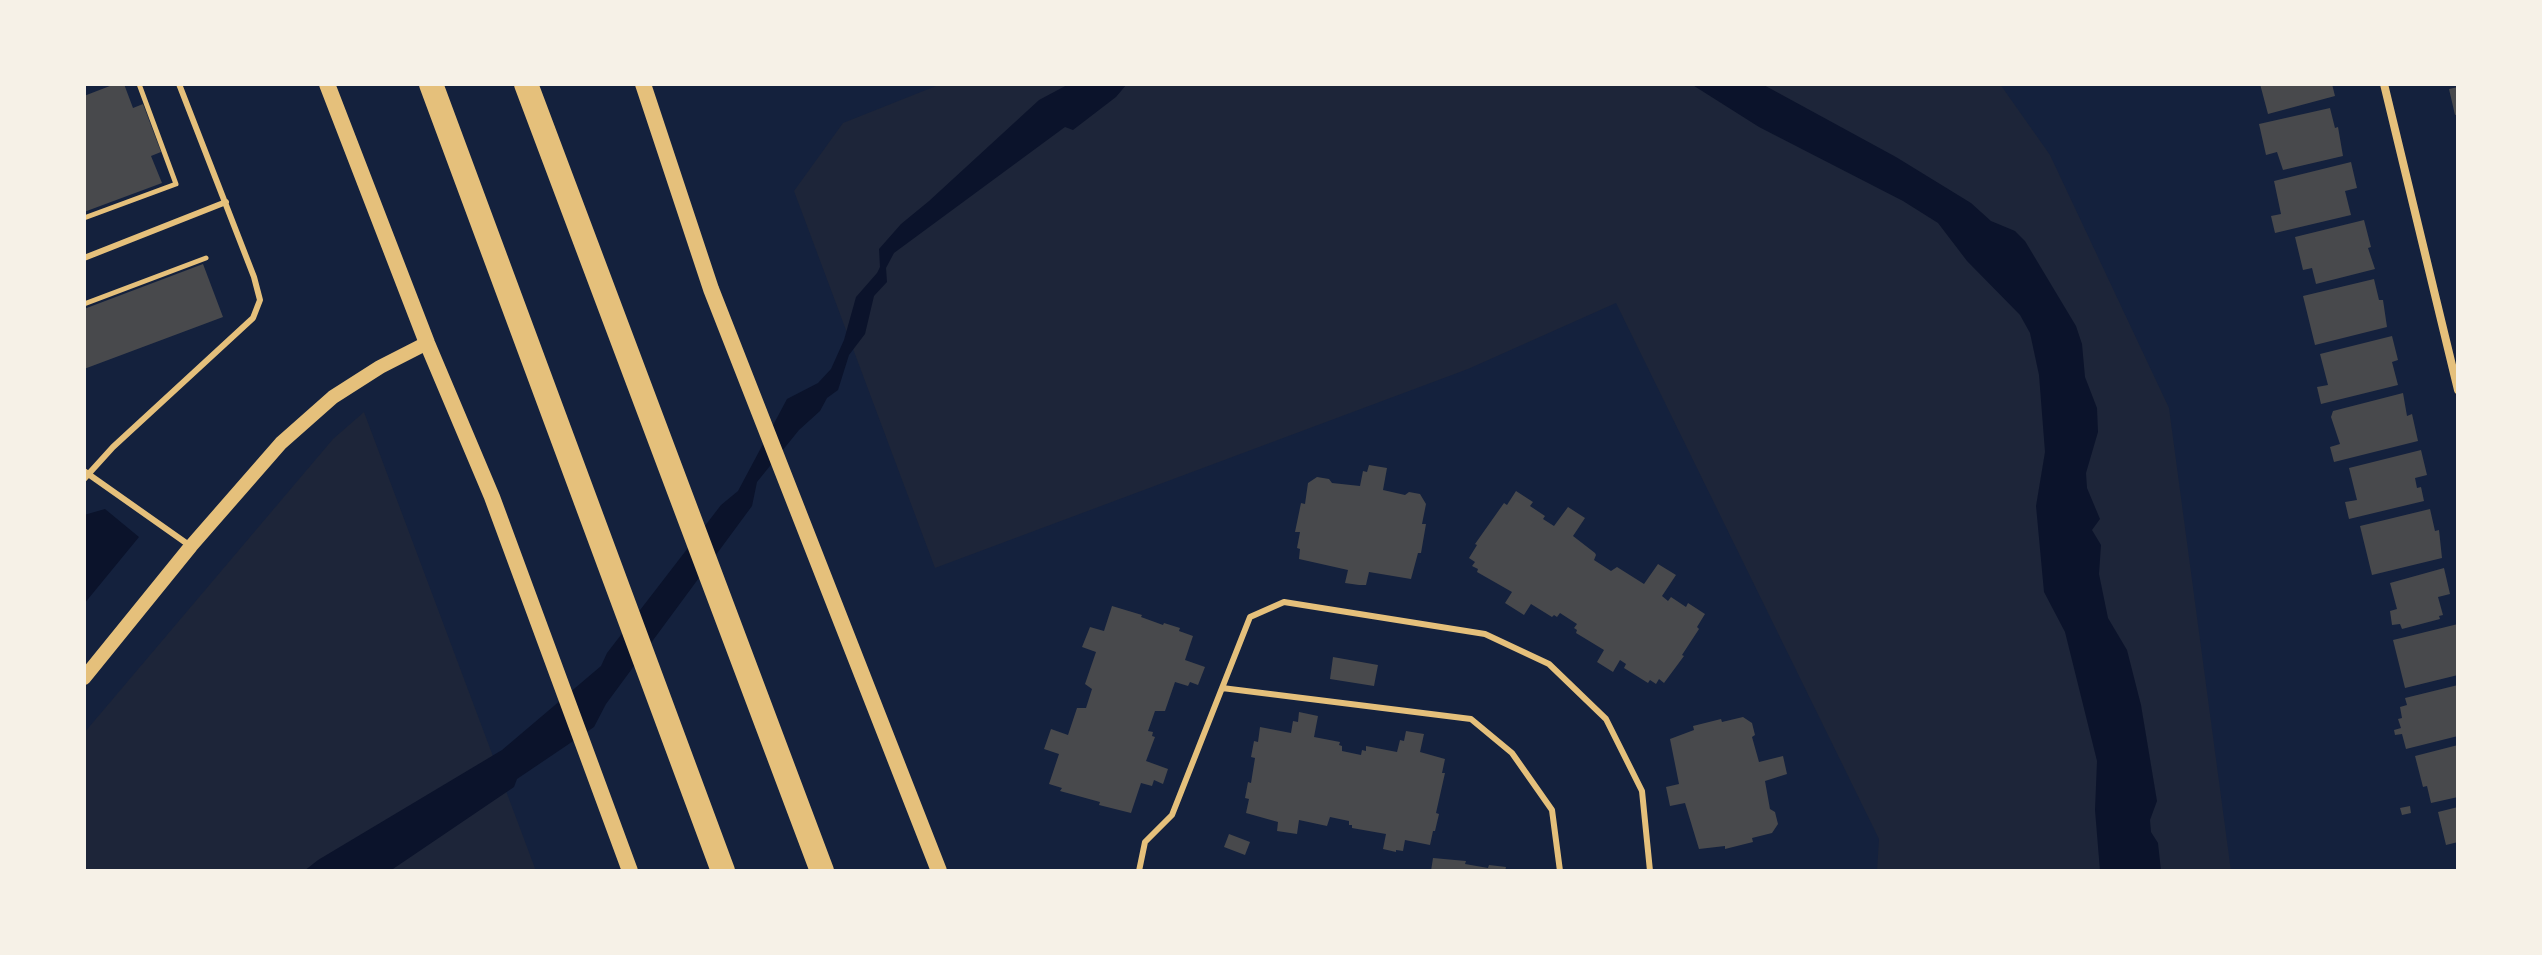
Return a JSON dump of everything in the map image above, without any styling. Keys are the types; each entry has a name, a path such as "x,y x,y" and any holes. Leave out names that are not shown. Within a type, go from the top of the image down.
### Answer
{"highway":[{"path":"431,84 723,871"},
{"path":"526,84 822,871"},
{"path":"534,84 554,161"}],"main road":[{"path":"327,84 427,343 492,497 630,871"},
{"path":"643,84 711,289 939,871"}],"street":[{"path":"2384,84 2458,390"},
{"path":"84,678 191,546 281,443 333,397 380,367 427,343"}],"lane":[{"path":"179,84 226,202 260,300 253,318 85,475 191,546"},
{"path":"84,258 226,202"},
{"path":"1139,871 1145,842 1172,815 1250,617 1284,602 1485,634 1549,664 1606,719 1642,791 1650,871"},
{"path":"1222,688 1471,719 1512,753 1552,810 1560,871"}],"path":[{"path":"84,218 176,184 139,84"},
{"path":"84,304 206,258"}],"shaded area":[{"path":"941,84 2000,84 2050,155 2169,408 2231,871 1877,871 1879,839 1616,303 1468,369 935,568 794,191 843,123"},
{"path":"1069,84 1127,84 1116,97 1073,130 1065,127 894,253 886,268 887,282 874,296 865,334 849,355 838,390 827,398 820,411 799,430 757,482 752,506 606,704 594,727 517,779 514,787 390,871 304,871 502,750 601,666 607,653 721,505 738,491 787,399 818,383 831,369 844,340 856,297 880,267 879,249 901,224 1039,100"},
{"path":"1691,84 1762,84 1896,157 1971,203 1991,221 2015,231 2025,241 2076,326 2082,344 2085,377 2097,408 2098,432 2086,473 2087,488 2100,519 2092,530 2101,545 2099,574 2108,618 2127,650 2141,705 2157,801 2150,820 2151,832 2158,843 2161,871 2100,871 2095,810 2097,761 2065,632 2044,592 2036,506 2045,452 2039,375 2030,333 2020,315 1967,261 1938,223 1903,201 1759,127"},
{"path":"364,412 536,871 84,871 84,733 333,439"},
{"path":"105,509 139,537 84,604 84,515"}],"building":[{"path":"115,84 124,84 133,108 143,104 161,152 151,156 162,183 84,212 84,96"},
{"path":"2260,84 2332,84 2335,96 2268,114"},
{"path":"2458,87 2458,114 2455,115 2449,89"},
{"path":"2330,108 2335,128 2338,127 2343,156 2283,170 2277,152 2266,155 2259,124"},
{"path":"2351,162 2357,188 2345,191 2351,215 2275,233 2271,216 2281,214 2274,181"},
{"path":"2364,220 2375,269 2316,284 2312,268 2303,270 2295,237"},
{"path":"203,264 223,317 84,369 84,309"},
{"path":"2374,279 2379,300 2383,300 2387,327 2315,345 2303,296"},
{"path":"2392,336 2398,360 2392,362 2398,385 2321,404 2317,387 2328,385 2320,354"},
{"path":"2403,393 2407,416 2412,414 2418,441 2334,462 2330,447 2340,444 2331,417 2333,411"},
{"path":"2421,450 2427,475 2415,478 2424,501 2349,519 2345,502 2357,500 2349,468"},
{"path":"1369,465 1387,468 1383,490 1405,495 1409,492 1420,494 1426,504 1421,553 1418,553 1411,579 1369,572 1366,585 1345,583 1348,570 1299,559 1300,549 1297,548 1300,532 1295,532 1301,503 1305,504 1308,483 1317,477 1329,479 1332,483 1360,486 1363,471 1367,472"},
{"path":"1516,491 1533,502 1530,506 1554,526 1568,507 1585,518 1573,536 1595,553 1594,560 1611,571 1617,567 1644,584 1658,564 1676,575 1662,596 1668,601 1671,597 1686,607 1688,603 1705,614 1684,656 1664,683 1659,679 1656,684 1650,680 1648,683 1624,668 1626,664 1620,660 1613,672 1597,662 1604,650 1576,633 1574,628 1577,624 1560,613 1552,617 1531,604 1524,615 1505,603 1512,592 1472,566 1475,562 1469,558 1475,544"},
{"path":"2430,509 2435,531 2439,530 2442,558 2372,575 2360,526"},
{"path":"2444,568 2450,594 2438,597 2443,615 2439,616 2440,619 2402,629 2400,624 2392,625 2390,611 2397,609 2390,583"},
{"path":"1112,606 1180,628 1179,631 1193,636 1185,660 1205,667 1198,685 1175,682 1165,711 1155,711 1148,731 1153,732 1152,736 1155,737 1146,761 1168,769 1163,784 1154,780 1152,786 1141,783 1131,813 1099,805 1100,802 1060,791 1062,788 1049,784 1059,754 1044,749 1051,729 1068,735 1077,708 1086,708 1092,689 1085,684 1096,652 1082,647 1090,627 1104,631"},
{"path":"2458,624 2458,675 2405,688 2393,640"},
{"path":"1333,657 1378,665 1374,686 1330,679"},
{"path":"2458,685 2458,736 2406,749 2402,734 2395,735 2394,730 2401,728 2398,719 2402,718 2400,707 2407,705 2405,698"},
{"path":"1299,712 1318,716 1314,737 1340,742 1342,751 1361,755 1362,750 1366,751 1366,746 1397,752 1406,731 1424,734 1420,752 1445,759 1436,813 1439,814 1430,845 1405,840 1403,851 1396,852 1383,849 1386,834 1352,828 1349,821 1330,817 1327,826 1299,820 1297,834 1277,831 1278,822 1246,813 1249,799 1245,798 1255,758 1251,757 1260,727 1291,733 1293,721 1298,722"},
{"path":"1743,717 1752,723 1755,735 1752,737 1759,762 1783,756 1787,774 1765,781 1770,809 1775,812 1778,824 1772,833 1752,838 1753,842 1725,849 1725,846 1699,849 1685,803 1670,806 1666,787 1679,784 1670,739 1694,730 1693,726"},
{"path":"2458,745 2458,797 2431,803 2427,786 2423,787 2415,756"},
{"path":"2410,806 2411,813 2402,815 2400,808"},
{"path":"2458,807 2458,842 2446,845 2438,812"},
{"path":"1229,834 1250,842 1245,855 1224,847"},
{"path":"1433,858 1466,861 1465,864 1488,868 1489,865 1506,867 1505,871 1431,871"}]}
